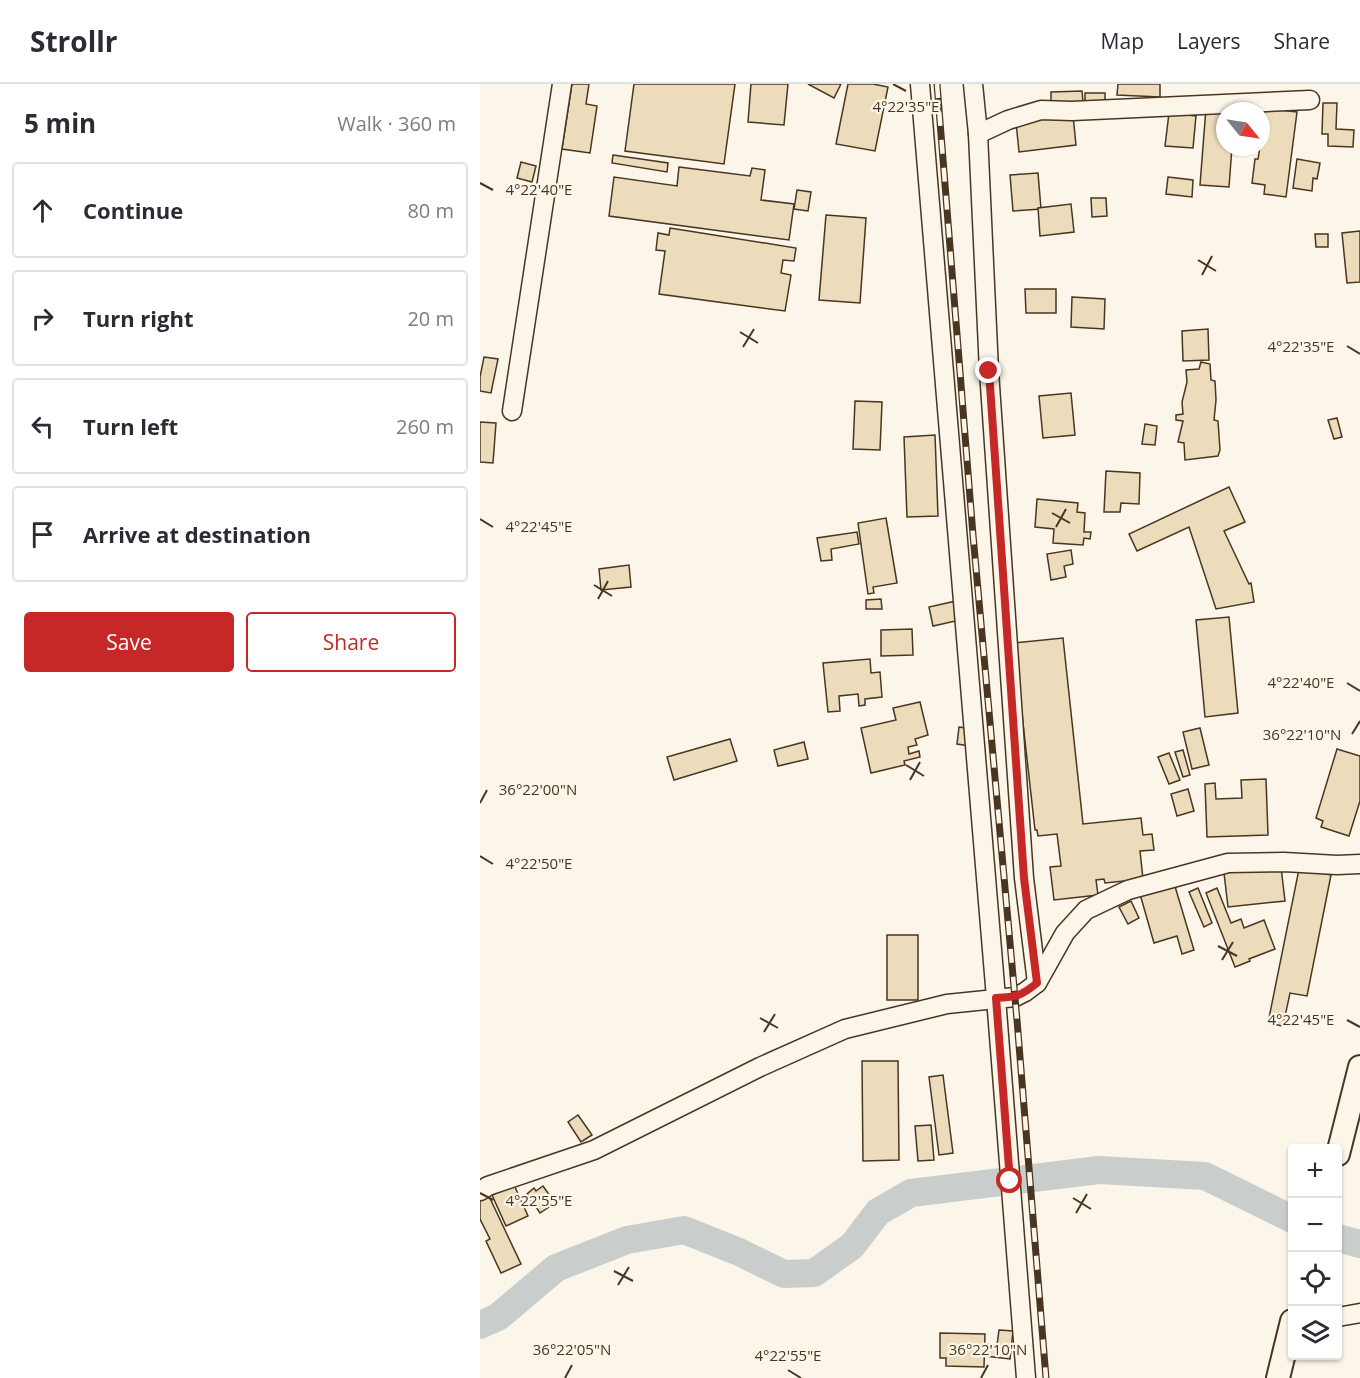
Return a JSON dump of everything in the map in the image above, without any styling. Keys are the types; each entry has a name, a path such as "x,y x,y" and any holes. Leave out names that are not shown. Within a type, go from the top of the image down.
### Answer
{"main road":[{"path":"1341,1144 1360,1067"},
{"path":"1278,1378 1288,1341"}],"street":[{"path":"512,411 562,84"},
{"path":"920,84 1026,1378"},
{"path":"973,84 978,134 989,371 1024,878 1037,983"},
{"path":"978,134 1008,120 1041,110 1072,111 1310,100"},
{"path":"480,1191 594,1150 760,1067 845,1029 947,1004 1015,997 1037,983 1065,933 1086,910 1128,890 1228,863 1360,864"},
{"path":"1342,1316 1360,1313"}],"building":[{"path":"572,84 589,84 586,104 597,106 590,153 562,149"},
{"path":"634,84 735,84 724,164 625,151"},
{"path":"751,84 788,84 784,125 748,122"},
{"path":"808,84 841,84 834,98"},
{"path":"848,84 873,84 888,87 875,151 836,144"},
{"path":"1118,84 1160,84 1160,97 1117,95"},
{"path":"1082,91 1083,102 1051,103 1051,92"},
{"path":"1085,93 1105,93 1105,106 1085,105"},
{"path":"1323,103 1337,103 1336,129 1354,130 1353,147 1328,146 1328,134 1322,134"},
{"path":"1206,108 1216,110 1216,156 1231,156 1229,187 1200,185"},
{"path":"1270,109 1297,112 1286,197 1264,194 1265,185 1252,183 1255,159 1258,159 1258,156 1270,156"},
{"path":"1169,113 1196,116 1193,148 1165,146"},
{"path":"1073,115 1076,145 1019,152 1016,122"},
{"path":"613,155 668,163 667,172 612,163"},
{"path":"1297,159 1320,163 1317,179 1313,178 1312,191 1293,188"},
{"path":"521,162 536,166 532,182 517,178"},
{"path":"679,167 750,176 752,168 765,170 761,200 794,204 789,240 609,216 614,177 677,186"},
{"path":"1038,173 1041,209 1013,211 1010,175"},
{"path":"1168,177 1193,180 1192,197 1166,194"},
{"path":"797,190 811,192 808,211 794,209"},
{"path":"1091,198 1106,198 1107,216 1092,217"},
{"path":"1071,204 1074,232 1040,236 1038,208"},
{"path":"826,215 866,218 860,303 819,300"},
{"path":"670,228 796,248 794,261 783,260 781,273 791,275 785,311 659,294 665,251 656,250 658,233 669,235"},
{"path":"1360,231 1360,282 1347,283 1342,233"},
{"path":"1315,234 1328,234 1328,247 1316,247"},
{"path":"1025,289 1056,289 1056,313 1026,313"},
{"path":"1072,297 1105,299 1104,329 1071,327"},
{"path":"1208,329 1209,360 1183,361 1182,331"},
{"path":"484,357 498,359 491,393 480,391"},
{"path":"1201,362 1210,364 1211,380 1215,381 1214,420 1218,421 1220,450 1218,456 1185,460 1184,443 1178,442 1183,421 1176,420 1176,415 1183,414 1182,402 1187,382 1186,370 1199,369"},
{"path":"1071,393 1075,435 1043,438 1039,396"},
{"path":"855,401 882,402 880,450 853,449"},
{"path":"1337,418 1342,437 1334,439 1328,420"},
{"path":"480,422 496,423 493,463 480,462"},
{"path":"1145,424 1157,426 1155,445 1142,444"},
{"path":"935,435 938,516 907,517 904,437"},
{"path":"1106,471 1140,473 1139,504 1121,503 1120,512 1104,512"},
{"path":"1229,487 1245,522 1224,531 1249,584 1251,583 1254,602 1216,609 1189,527 1137,551 1129,534"},
{"path":"1037,499 1078,503 1077,512 1085,513 1084,532 1091,532 1090,539 1084,538 1083,545 1053,543 1054,529 1035,527"},
{"path":"886,518 897,583 873,587 874,593 868,594 858,523"},
{"path":"857,532 859,544 831,549 832,560 821,561 817,538"},
{"path":"1071,550 1073,564 1064,566 1066,577 1051,580 1047,554"},
{"path":"629,565 631,587 601,590 599,569"},
{"path":"881,599 882,609 866,609 866,600"},
{"path":"956,601 960,620 933,626 929,607"},
{"path":"1229,617 1238,713 1205,717 1196,620"},
{"path":"912,629 913,655 881,656 881,630"},
{"path":"1063,638 1083,824 1141,818 1143,835 1152,834 1154,850 1140,851 1143,879 1105,883 1104,879 1096,880 1098,895 1054,900 1050,867 1061,866 1057,834 1038,836 1035,830 1014,643"},
{"path":"870,659 871,673 880,672 882,697 865,699 865,705 859,706 858,694 839,696 840,711 828,712 823,663"},
{"path":"920,702 928,735 915,739 917,745 908,747 909,754 919,751 920,757 904,761 905,765 871,773 861,728 896,720 893,708"},
{"path":"959,727 972,729 970,746 957,744"},
{"path":"1200,728 1209,765 1192,769 1183,732"},
{"path":"730,739 737,761 674,780 667,757"},
{"path":"804,742 808,759 778,766 774,750"},
{"path":"1337,749 1360,756 1360,801 1349,836 1321,827 1323,821 1316,818"},
{"path":"1183,750 1190,775 1183,777 1175,752"},
{"path":"1169,753 1180,780 1169,784 1158,757"},
{"path":"1266,779 1268,835 1207,837 1205,784 1215,783 1216,799 1242,798 1241,780"},
{"path":"1188,789 1194,811 1177,816 1171,794"},
{"path":"1281,867 1285,901 1228,907 1224,873"},
{"path":"1299,869 1331,875 1307,996 1290,993 1283,1026 1268,1023"},
{"path":"1174,883 1194,950 1182,954 1177,936 1154,943 1140,894"},
{"path":"1198,888 1212,923 1204,927 1189,892"},
{"path":"1217,888 1231,923 1241,919 1244,928 1264,920 1275,949 1235,967 1206,893"},
{"path":"1131,901 1139,918 1128,924 1119,907"},
{"path":"887,935 918,935 918,1000 887,1000"},
{"path":"862,1061 898,1061 899,1160 863,1161"},
{"path":"943,1075 953,1153 939,1155 929,1077"},
{"path":"578,1115 592,1135 581,1142 568,1122"},
{"path":"931,1125 934,1160 918,1161 915,1126"},
{"path":"514,1185 528,1216 506,1226 492,1195"},
{"path":"543,1186 555,1203 540,1213 527,1194 534,1188 536,1191"},
{"path":"488,1194 521,1264 501,1273 486,1241 490,1239 480,1219 480,1198"},
{"path":"999,1330 1013,1331 1010,1359 985,1356 986,1344 997,1345"},
{"path":"940,1333 985,1334 984,1367 946,1366 946,1358 940,1358"}],"waterway":[{"path":"480,1325 498,1317 556,1268 627,1240 684,1230 739,1252 784,1274 814,1273 852,1246 878,1212 911,1193 1099,1170 1205,1176 1288,1217"},
{"path":"1342,1239 1360,1244"}],"railway":[{"path":"937,84 973,535 1017,1020 1046,1378"}],"route":[{"path":"989,371 1024,878 1037,983 1015,997 996,998 1010,1181"}]}
